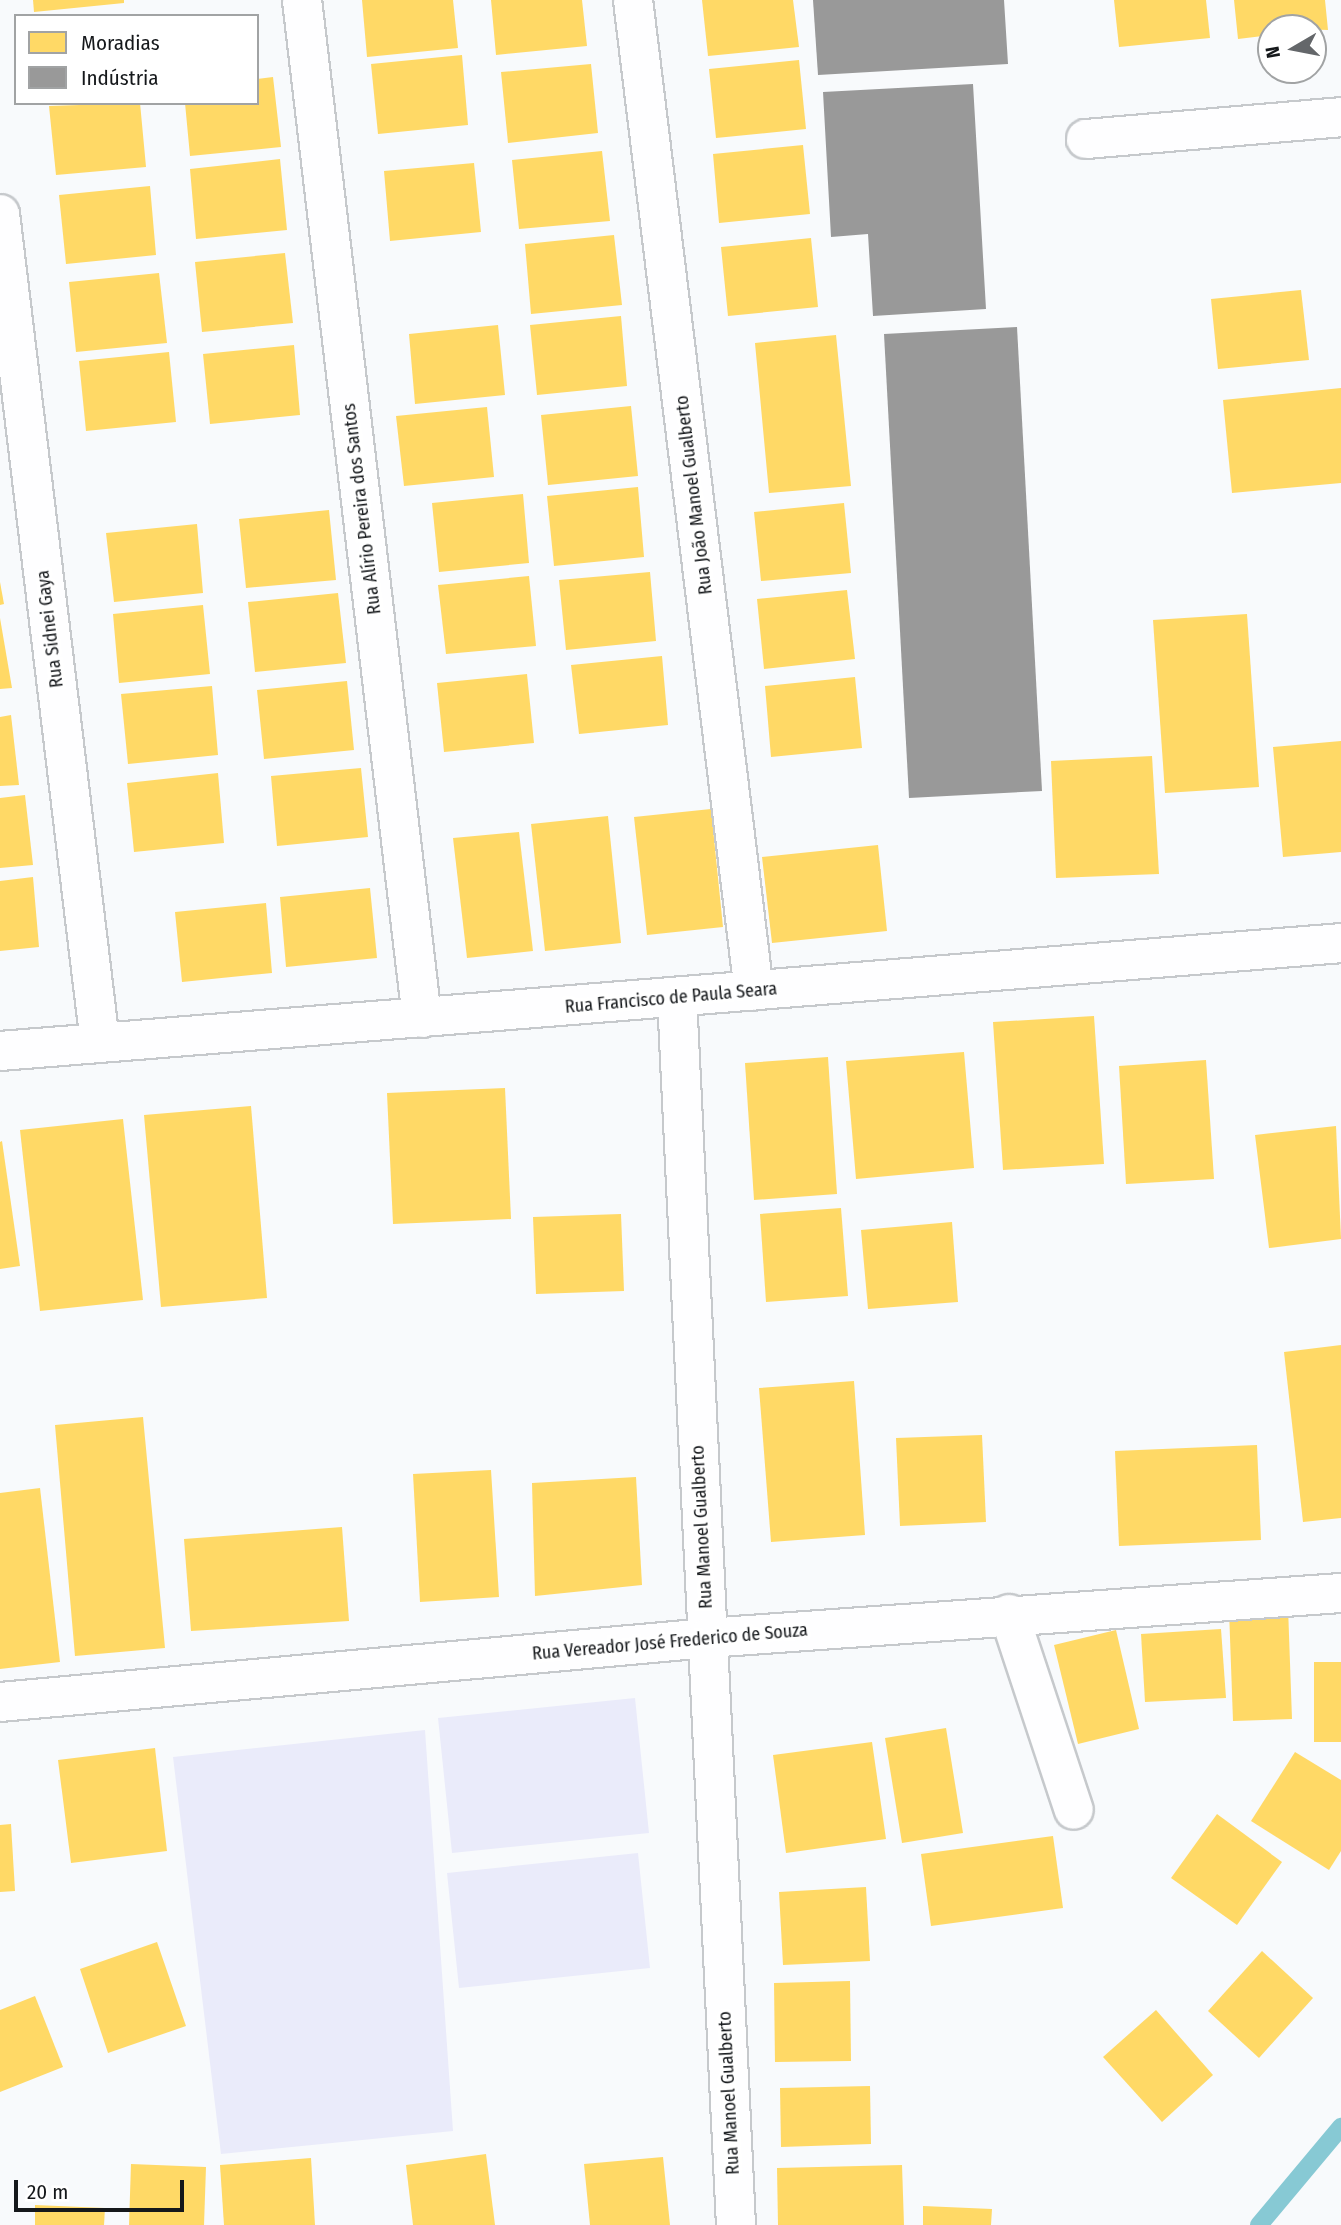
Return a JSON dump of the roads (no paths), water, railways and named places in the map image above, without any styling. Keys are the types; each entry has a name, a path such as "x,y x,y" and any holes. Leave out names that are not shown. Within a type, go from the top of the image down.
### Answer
{"street":[{"name":"Rua Alírio Pereira dos Santos","path":"302,0 422,1018"},
{"name":"Rua João Manoel Gualberto","path":"633,0 754,991"},
{"path":"1086,139 1341,117"},
{"name":"Rua Sidnei Gaya","path":"0,214 100,1043"},
{"name":"Rua Francisco de Paula Seara","path":"0,1051 1341,943"},
{"name":"Rua Manoel Gualberto","path":"677,997 736,2225"},
{"name":"Rua Vereador José Frederico de Souza","path":"0,1702 707,1638 1009,1614 1341,1593"},
{"path":"1009,1614 1074,1810"}],"waterway":[{"path":"1259,2225 1341,2127"}]}
